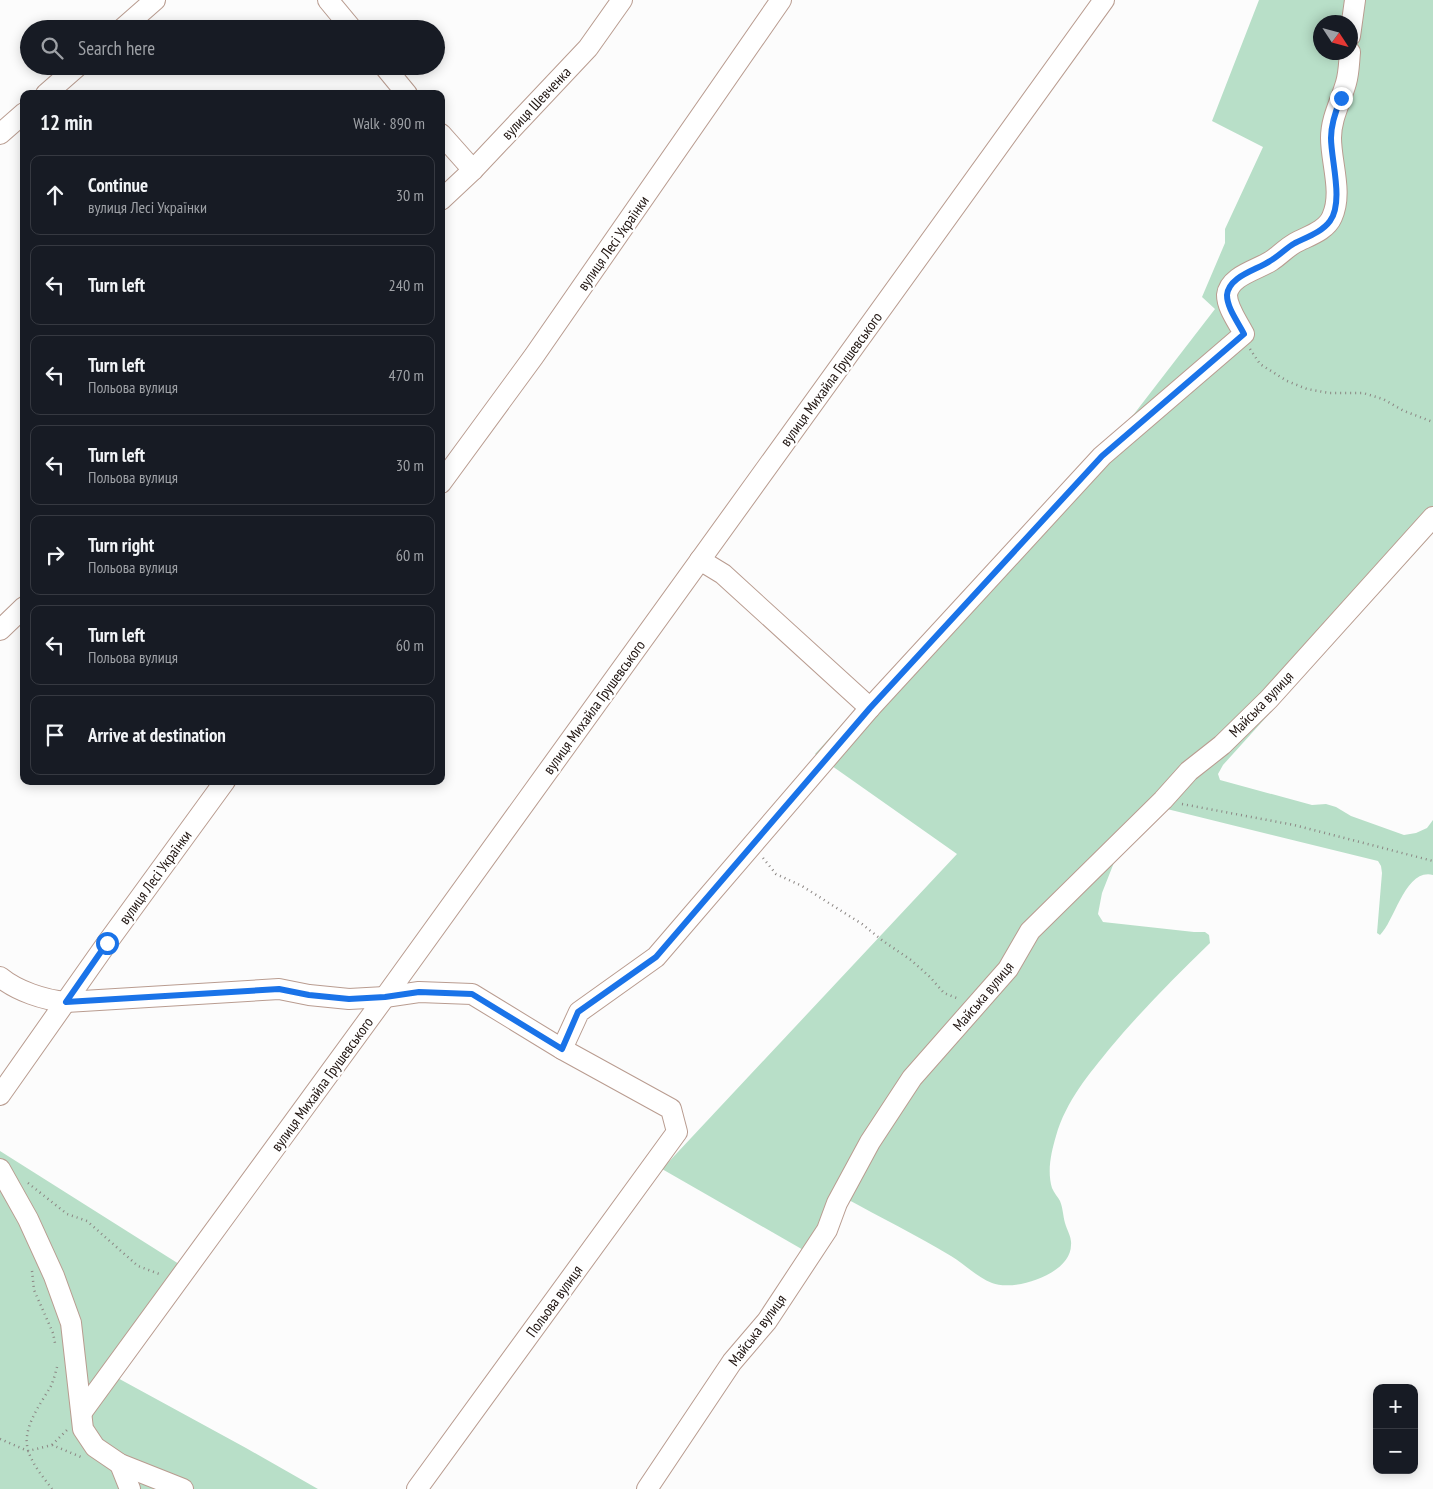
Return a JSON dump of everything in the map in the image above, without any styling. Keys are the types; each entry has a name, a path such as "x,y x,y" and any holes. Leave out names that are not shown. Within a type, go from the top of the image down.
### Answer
{"street":[{"path":"132,20 155,0"},
{"path":"328,0 345,20"},
{"name":"вулиця Шевченка","path":"445,196 588,48 622,0"},
{"name":"вулиця Лесі Українки","path":"445,478 534,356 781,0"},
{"name":"вулиця Михайла Грушевського","path":"82,1412 385,997 1104,0"},
{"path":"1353,15 1355,0"},
{"path":"0,977 7,983 36,995 55,1001 66,1002 279,989 309,995 349,999 385,997 419,992 472,994 562,1049 578,1012 656,957 870,708 1102,456 1244,334 1228,302 1228,290 1232,283 1271,261 1293,244 1318,232 1331,220 1334,212 1336,186 1331,138 1336,112 1347,81 1349,60"},
{"path":"51,90 68,75"},
{"path":"391,75 404,90"},
{"path":"0,134 20,116"},
{"path":"445,139 472,170"},
{"name":"Майська вулиця","path":"647,1489 732,1362 767,1321 827,1230 837,1203 870,1142 912,1078 1008,969 1030,931 1163,800 1189,771 1222,745 1269,699 1433,517"},
{"path":"700,560 723,574 870,708"},
{"path":"0,630 20,611"},
{"name":"вулиця Лесі Українки","path":"0,1095 222,785"},
{"name":"Польова вулиця","path":"417,1489 676,1132 671,1109 562,1049"},
{"path":"0,1169 28,1219 54,1276 71,1323 83,1429 95,1447 120,1464 183,1489"},
{"path":"120,1464 130,1489"}],"path":[{"path":"1244,334 1249,348 1260,364 1287,381 1329,393 1363,393 1383,399 1404,411 1433,422"},
{"path":"1163,800 1294,825 1433,861"},
{"path":"755,843 765,863 776,874 802,886 862,924 911,960 944,992 954,998 965,1000 985,994"},
{"path":"21,1178 67,1214 87,1220 138,1266 167,1276 188,1267"},
{"path":"32,1264 34,1290 53,1333 57,1351"},
{"path":"52,1489 37,1470 28,1451 27,1430 52,1384 58,1360"},
{"path":"0,1439 28,1451 52,1445 87,1459"},
{"path":"0,1443 5,1441"}],"green space":[{"path":"1259,0 1433,0 1433,533 1223,765 1218,774 1220,780 1312,805 1326,804 1336,807 1351,816 1404,835 1416,833 1427,828 1433,820 1433,875 1423,875 1415,879 1408,887 1380,935 1377,933 1382,873 1378,861 1167,809 1115,860 1102,893 1098,914 1103,922 1205,932 1209,935 1210,943 1159,994 1103,1057 1072,1100 1060,1123 1051,1155 1050,1169 1052,1188 1061,1204 1071,1240 1069,1255 1062,1264 1052,1272 1027,1283 1002,1285 992,1283 938,1248 845,1198 812,1255 662,1169 957,854 815,754 940,617 1134,414 1215,309 1202,297 1225,243 1225,229 1263,147 1212,121"},
{"path":"0,1151 179,1264 103,1370 318,1489 0,1489"}],"route":[{"path":"107,943 66,1002 279,989 309,995 349,999 385,997 419,992 472,994 562,1049 578,1012 656,957 870,708 1102,456 1244,334 1228,302 1228,290 1232,283 1271,261 1293,244 1318,232 1331,220 1334,212 1336,186 1331,138 1332,124 1341,98"}]}
